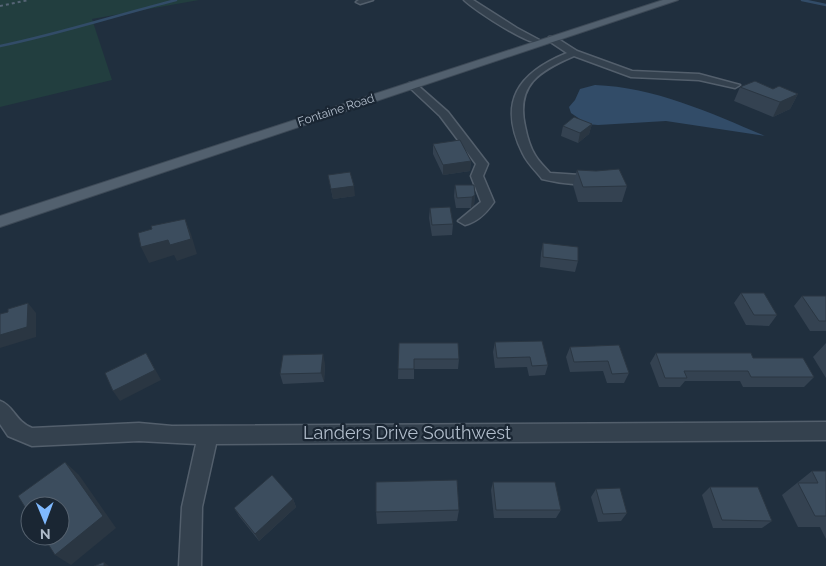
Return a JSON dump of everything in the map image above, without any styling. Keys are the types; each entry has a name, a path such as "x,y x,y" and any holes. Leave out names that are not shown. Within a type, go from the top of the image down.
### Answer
{"main road":[{"name":"Fontaine Road","path":"0,222 666,1"}],"street":[{"path":"360,2 369,0"},
{"path":"468,0 514,30 631,74 699,77 735,85"},
{"path":"574,53 542,68 530,79 518,97 520,126 529,155 546,176 573,180 609,179"},
{"path":"412,85 444,114 482,164 477,176 488,202 482,210 465,221"},
{"name":"Landers Drive Southwest","path":"0,409 15,430 32,437 139,432 172,435 826,431"},
{"path":"190,566 192,507 208,434"}],"green space":[{"path":"0,0 199,0 92,19 112,80 0,107"}],"water":[{"path":"595,85 617,87 660,96 703,110 765,136 666,121 587,124 571,113 569,107 580,89"}],"building":[{"path":"755,81 773,89 779,86 798,94 780,102 740,87"},
{"path":"574,117 592,124 580,133 563,126"},
{"path":"460,140 471,161 443,165 433,144"},
{"path":"619,169 627,186 583,187 577,170 596,171"},
{"path":"350,172 354,186 331,189 328,175"},
{"path":"455,185 474,185 475,195 457,198"},
{"path":"450,207 453,224 432,225 430,208"},
{"path":"185,219 191,239 170,245 168,240 141,247 138,233 152,229 151,226"},
{"path":"543,243 578,247 578,261 543,257"},
{"path":"741,293 764,293 777,315 754,315"},
{"path":"802,296 826,296 826,321 819,321"},
{"path":"28,303 27,327 0,335 0,314 8,312 8,309"},
{"path":"542,341 548,365 532,366 530,357 497,358 495,342"},
{"path":"399,343 458,343 459,359 414,359 414,369 398,369"},
{"path":"619,345 629,373 612,374 608,361 574,362 570,347"},
{"path":"146,353 155,370 113,391 105,373"},
{"path":"656,353 751,353 753,358 803,358 814,377 751,377 748,371 684,371 687,378 665,378"},
{"path":"323,354 321,373 280,374 283,355"},
{"path":"65,462 103,516 70,543 70,496 20,496 20,499 18,496"},
{"path":"812,471 826,471 826,516 815,516 798,483 818,483"},
{"path":"272,475 293,499 255,534 234,508"},
{"path":"457,480 459,510 376,512 376,482"},
{"path":"493,482 555,482 561,510 496,510"},
{"path":"710,487 758,487 772,521 722,520"},
{"path":"620,488 627,513 603,514 596,489"},
{"path":"49,546 66,546 55,555"},
{"path":"104,562 104,566 94,566"}],"waterway":[{"path":"0,46 176,0"},
{"path":"802,0 826,5"}],"railway":[{"path":"0,6 29,0"}]}
